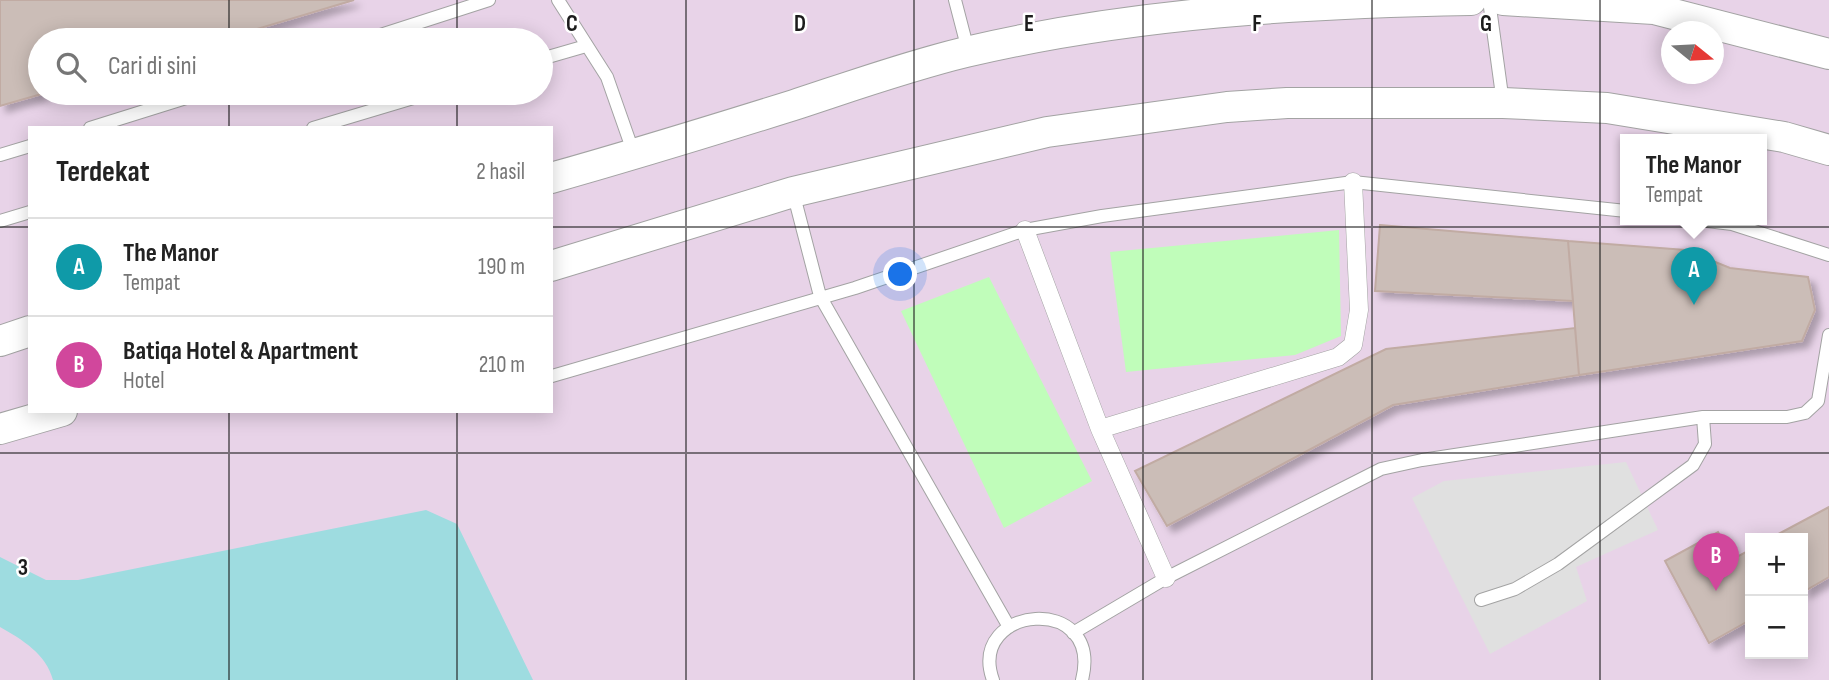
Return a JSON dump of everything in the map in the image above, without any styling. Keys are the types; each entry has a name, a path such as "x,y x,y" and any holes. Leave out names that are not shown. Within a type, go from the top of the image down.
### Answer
{"street":[{"path":"553,177 634,155 904,67 968,51 1066,32 1250,9 1345,2 1471,0"},
{"path":"1503,0 1654,9 1829,54"},
{"path":"553,265 793,192 1047,132 1227,107 1287,103 1503,103 1607,107 1766,134"},
{"path":"1767,134 1829,150"},
{"path":"1100,429 1338,357 1353,345 1359,310 1353,183"},
{"path":"1025,230 1100,429 1166,578"},
{"path":"0,341 28,332"},
{"path":"0,429 55,413"}],"lane":[{"path":"402,28 489,0"},
{"path":"558,0 607,77 634,155"},
{"path":"955,0 968,51"},
{"path":"1489,0 1503,103"},
{"path":"553,56 586,46"},
{"path":"96,126 164,105"},
{"path":"320,126 390,105"},
{"path":"1784,137 1829,164"},
{"path":"0,155 28,147"},
{"path":"553,376 855,288 1025,230 1102,216 1353,183 1620,210"},
{"path":"793,192 820,296 1009,627"},
{"path":"0,221 28,213"},
{"path":"1735,225 1829,255"},
{"path":"1073,633 1166,578 1381,469 1422,460 1703,416 1787,417 1805,413 1818,401 1829,335"},
{"path":"1480,600 1515,589 1558,565 1693,465 1705,444 1703,416"},
{"path":"993,680 990,661 993,648 1009,627 1019,621 1042,617 1064,625 1073,633 1084,657 1082,680"}],"shaded area":[{"path":"0,0 1829,0 1829,680 0,680"},
{"path":"1626,462 1658,530 1576,567 1587,601 1490,654 1412,498 1444,481"}],"green space":[{"path":"1339,230 1341,336 1295,355 1126,372 1110,252"},
{"path":"989,277 1092,481 1004,528 901,311"}],"water":[{"path":"426,510 457,524 533,680 53,680 39,655 0,627 0,557 46,580 78,580"}],"building":[{"path":"0,0 354,0 260,28 28,28 28,98 0,106"},
{"path":"1380,225 1568,241 1573,301 1375,291"},
{"path":"1568,241 1686,250 1730,268 1808,277 1815,310 1802,341 1579,375"},
{"path":"1575,328 1579,375 1393,405 1167,526 1135,471 1386,349"},
{"path":"1829,507 1829,577 1808,589 1808,533 1780,533"},
{"path":"1718,532 1733,559 1745,553 1745,623 1709,643 1665,561"}],"place":[{"name":"The Manor","path":"1694,305"},
{"name":"Batiqa Hotel & Apartment","path":"1716,591"}]}
